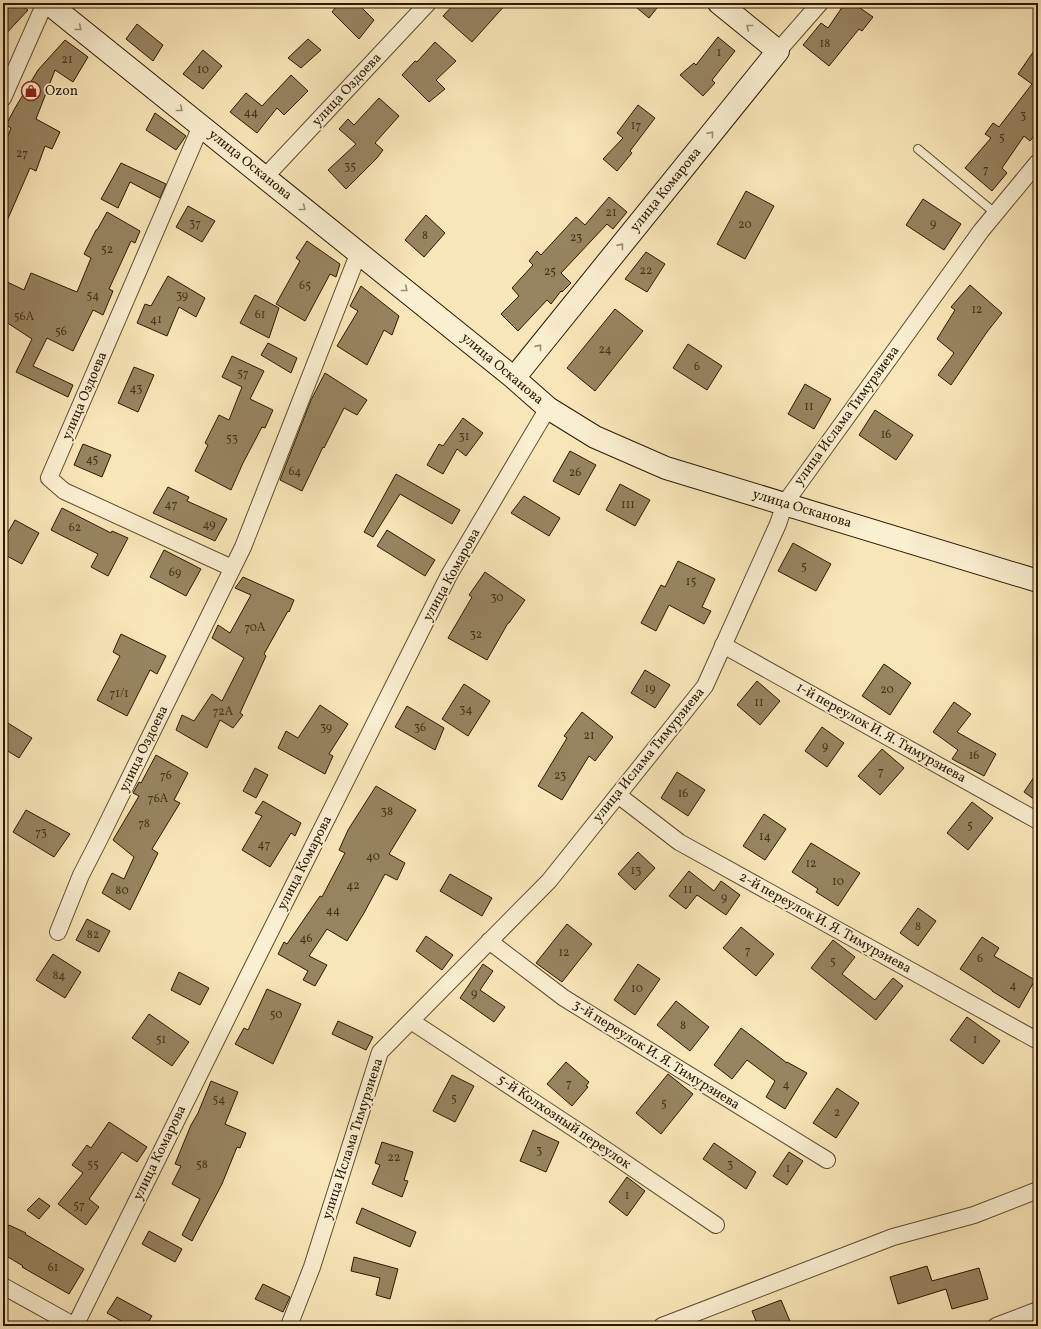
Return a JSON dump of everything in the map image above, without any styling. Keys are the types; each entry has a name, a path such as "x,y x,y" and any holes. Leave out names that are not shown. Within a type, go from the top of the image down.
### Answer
{"main road":[{"name":"улица Осканова","path":"47,3 359,252 514,378 548,408 595,437 666,468 1038,581"},
{"path":"719,3 778,51"},
{"name":"улица Комарова","path":"514,378 778,51"}],"street":[{"path":"3,98 47,3"},
{"name":"улица Оздоева","path":"265,178 428,3"},
{"name":"улица Комарова","path":"778,51 820,3"},
{"name":"улица Оздоева","path":"202,126 49,478 64,491 232,568"},
{"name":"улица Ислама Тимурзиева","path":"288,1326 312,1267 380,1052 548,882 705,686 778,524 785,503 981,231 1038,162"},
{"name":"улица Оздоева","path":"58,932 81,875 243,547 359,252"},
{"name":"улица Комарова","path":"75,1326 244,983 449,575 548,408"},
{"name":"1-й переулок И. Я. Тимурзиева","path":"723,645 1038,821"},
{"name":"2-й переулок И. Я. Тимурзиева","path":"618,795 679,842 1038,1041"},
{"name":"3-й переулок И. Я. Тимурзиева","path":"489,941 564,998 827,1160"},
{"name":"5-й Колхозный переулок","path":"411,1021 590,1139 716,1225"},
{"path":"662,1326 893,1237 974,1215 1038,1190"},
{"path":"3,1286 75,1326"},
{"path":"996,1326 1038,1310"}],"lane":[{"path":"918,149 995,213"}],"building":[{"path":"3,3 19,3 28,10 3,37"},
{"path":"339,3 357,3 374,20 359,39 332,12"},
{"path":"455,3 507,3 472,42 443,16"},
{"path":"631,3 661,3 649,18"},
{"path":"845,3 853,3 873,17 862,31 859,29 829,66 803,45 821,23 828,28"},
{"path":"137,24 163,45 153,61 126,39"},
{"path":"718,37 735,51 712,80 715,83 703,96 680,75 694,63 696,65"},
{"path":"308,39 321,50 301,68 288,58"},
{"path":"65,40 88,57 73,82 55,70 36,119 60,132 52,149 45,146 36,171 30,168 3,230 3,149 11,128 6,125 38,70"},
{"path":"435,42 456,61 436,80 445,89 429,102 402,75 415,61 417,62"},
{"path":"1038,45 1038,131 1030,141 1024,136 1002,168 1007,173 992,191 965,168 991,138 985,134 993,123 999,127 1032,84 1018,74"},
{"path":"203,50 222,66 203,89 183,74"},
{"path":"291,75 308,91 284,115 277,108 257,133 230,112 246,93 262,106"},
{"path":"379,98 399,116 375,143 383,150 346,189 328,170 356,144 339,129 348,119 354,125"},
{"path":"638,105 655,118 630,151 632,153 617,171 603,159 623,138 617,133"},
{"path":"155,113 186,136 176,150 146,130"},
{"path":"121,163 166,184 160,198 130,182 118,208 101,199"},
{"path":"746,191 774,206 745,259 717,244"},
{"path":"609,197 627,212 613,229 607,224 561,273 571,283 562,292 561,291 551,304 547,300 518,331 501,314 519,296 512,288 533,265 529,261 537,251 541,255 576,217 585,225"},
{"path":"923,199 961,224 944,250 906,225"},
{"path":"188,206 215,221 202,242 176,227"},
{"path":"107,212 140,231 135,243 131,241 109,289 113,291 103,315 93,310 73,351 47,338 33,366 73,385 68,397 16,372 32,339 3,320 3,280 24,290 31,273 77,292 91,258 84,254"},
{"path":"426,215 445,233 424,257 405,240"},
{"path":"307,241 340,264 336,277 330,274 305,321 276,304 300,261 296,258"},
{"path":"646,252 665,264 647,292 625,279"},
{"path":"168,276 205,298 196,317 179,307 167,336 137,323 145,304 151,306"},
{"path":"970,285 1002,313 987,332 951,385 938,375 954,353 937,339 955,310 951,307"},
{"path":"361,286 399,316 392,335 384,330 367,365 337,346 358,311 350,306"},
{"path":"255,295 279,308 269,338 240,323"},
{"path":"615,309 643,331 595,391 567,368"},
{"path":"268,343 297,358 291,373 261,355"},
{"path":"688,344 722,366 707,390 673,368"},
{"path":"232,356 264,371 250,399 273,410 265,428 262,427 243,463 231,490 195,471 208,445 205,443 219,415 229,420 242,387 222,377"},
{"path":"134,367 154,375 138,412 118,403"},
{"path":"325,373 367,400 357,415 344,408 302,491 280,480 311,400"},
{"path":"805,384 831,399 814,429 788,414"},
{"path":"875,410 913,435 896,460 859,435"},
{"path":"463,418 483,433 466,456 457,449 443,474 427,465 439,444 443,446"},
{"path":"83,444 111,455 102,477 74,465"},
{"path":"570,451 596,465 579,495 553,481"},
{"path":"396,474 460,510 452,524 400,494 373,537 364,532"},
{"path":"620,484 650,500 635,526 606,510"},
{"path":"168,487 189,497 187,501 227,519 215,541 153,513"},
{"path":"524,496 560,518 549,536 511,513"},
{"path":"62,508 111,533 112,531 128,538 108,576 91,567 98,554 51,530"},
{"path":"15,520 39,533 22,564 3,554 3,541"},
{"path":"387,530 435,560 425,576 377,546"},
{"path":"793,543 831,564 816,591 778,571"},
{"path":"164,550 201,569 186,596 150,577"},
{"path":"678,561 715,579 702,607 711,611 704,624 669,605 656,631 641,623 661,585 665,587"},
{"path":"485,572 525,600 508,623 487,660 448,638 472,597 469,595"},
{"path":"243,577 294,600 289,612 288,611 264,654 266,656 240,713 243,715 233,728 220,720 207,748 176,730 182,715 194,721 212,694 222,701 244,658 212,638 218,625 230,633 251,595 235,588"},
{"path":"121,634 166,656 157,674 150,670 127,716 97,700 120,656 113,652"},
{"path":"884,664 911,683 890,715 862,696"},
{"path":"645,670 670,685 655,708 631,693"},
{"path":"757,681 780,701 760,725 737,705"},
{"path":"464,684 490,701 468,736 442,719"},
{"path":"954,702 971,714 957,732 996,754 984,776 952,759 958,750 933,732"},
{"path":"320,705 348,724 329,754 333,756 325,774 278,748 286,731 298,738"},
{"path":"407,706 444,728 435,750 395,727"},
{"path":"582,712 613,737 595,761 589,756 562,800 538,786 567,738 564,736"},
{"path":"3,720 32,738 19,758 3,748"},
{"path":"822,727 844,743 827,767 805,751"},
{"path":"882,749 904,768 880,795 858,776"},
{"path":"156,755 188,773 174,800 180,803 152,849 158,853 130,910 102,893 112,873 124,879 134,857 113,840 139,796 133,793 139,782 141,783"},
{"path":"255,768 268,775 256,798 243,791"},
{"path":"1038,771 1038,802 1024,792"},
{"path":"677,772 705,790 688,816 661,798"},
{"path":"376,786 416,810 389,854 405,863 397,880 385,874 347,941 327,929 309,956 327,965 315,986 303,980 308,971 278,954 284,942 287,944 320,896 322,897 345,853 339,850 348,830"},
{"path":"263,801 301,823 295,836 291,833 270,867 242,850 262,816 255,813"},
{"path":"972,802 993,818 968,850 947,833"},
{"path":"26,810 70,834 54,857 13,832"},
{"path":"764,814 786,829 765,860 743,846"},
{"path":"811,843 860,873 838,906 816,892 818,889 792,872"},
{"path":"638,852 655,868 635,890 618,874"},
{"path":"689,871 714,891 721,881 740,895 726,915 697,895 686,909 669,896"},
{"path":"450,874 492,898 482,916 440,891"},
{"path":"918,908 936,921 918,946 900,933"},
{"path":"87,919 110,931 99,952 76,940"},
{"path":"567,924 592,944 562,982 536,963"},
{"path":"741,927 774,954 756,976 723,948"},
{"path":"426,936 453,955 442,970 416,951"},
{"path":"982,937 999,948 994,956 1035,980 1019,1008 960,969"},
{"path":"833,940 855,957 842,974 875,1000 893,978 903,986 876,1020 811,968"},
{"path":"53,954 81,972 65,998 36,980"},
{"path":"483,964 493,971 480,990 505,1007 494,1022 460,998"},
{"path":"638,964 660,979 635,1015 614,1000"},
{"path":"179,972 209,988 200,1005 171,990"},
{"path":"267,989 301,1004 273,1064 235,1044 244,1028 248,1030"},
{"path":"676,1001 709,1027 690,1051 657,1025"},
{"path":"149,1014 189,1042 172,1066 132,1038"},
{"path":"967,1017 1000,1041 983,1064 950,1040"},
{"path":"338,1021 373,1037 366,1050 332,1034"},
{"path":"741,1028 787,1063 807,1073 785,1109 766,1097 775,1081 747,1060 732,1079 714,1065"},
{"path":"566,1062 589,1082 586,1086 588,1087 572,1106 547,1084"},
{"path":"668,1074 693,1094 661,1134 636,1113"},
{"path":"452,1075 474,1086 455,1122 433,1111"},
{"path":"211,1081 238,1092 225,1124 246,1133 240,1148 237,1147 222,1184 192,1241 182,1235 200,1199 172,1184 181,1166 175,1164"},
{"path":"837,1088 859,1103 836,1138 813,1123"},
{"path":"109,1122 147,1147 137,1162 122,1152 89,1199 99,1207 86,1225 58,1204 83,1173 72,1165 87,1145 91,1148"},
{"path":"533,1130 559,1142 546,1172 520,1161"},
{"path":"382,1142 413,1152 404,1180 408,1181 402,1197 372,1184 380,1165 375,1163"},
{"path":"714,1143 756,1172 746,1189 703,1159"},
{"path":"789,1152 803,1161 787,1185 773,1176"},
{"path":"627,1177 645,1191 627,1216 609,1202"},
{"path":"39,1198 50,1206 39,1219 27,1210"},
{"path":"362,1208 416,1232 410,1247 356,1223"},
{"path":"9,1225 26,1233 25,1234 84,1269 69,1294 22,1267 23,1266 3,1254 3,1232"},
{"path":"149,1231 182,1249 175,1262 142,1244"},
{"path":"354,1257 398,1269 390,1299 376,1295 380,1278 351,1271"},
{"path":"927,1266 932,1281 979,1268 988,1299 952,1309 946,1289 898,1304 890,1277"},
{"path":"263,1284 290,1297 283,1312 255,1299"},
{"path":"117,1297 152,1316 146,1326 130,1326 107,1313"},
{"path":"781,1300 792,1326 758,1326 752,1311"}],"place":[{"name":"Ozon","path":"31,91"}]}
